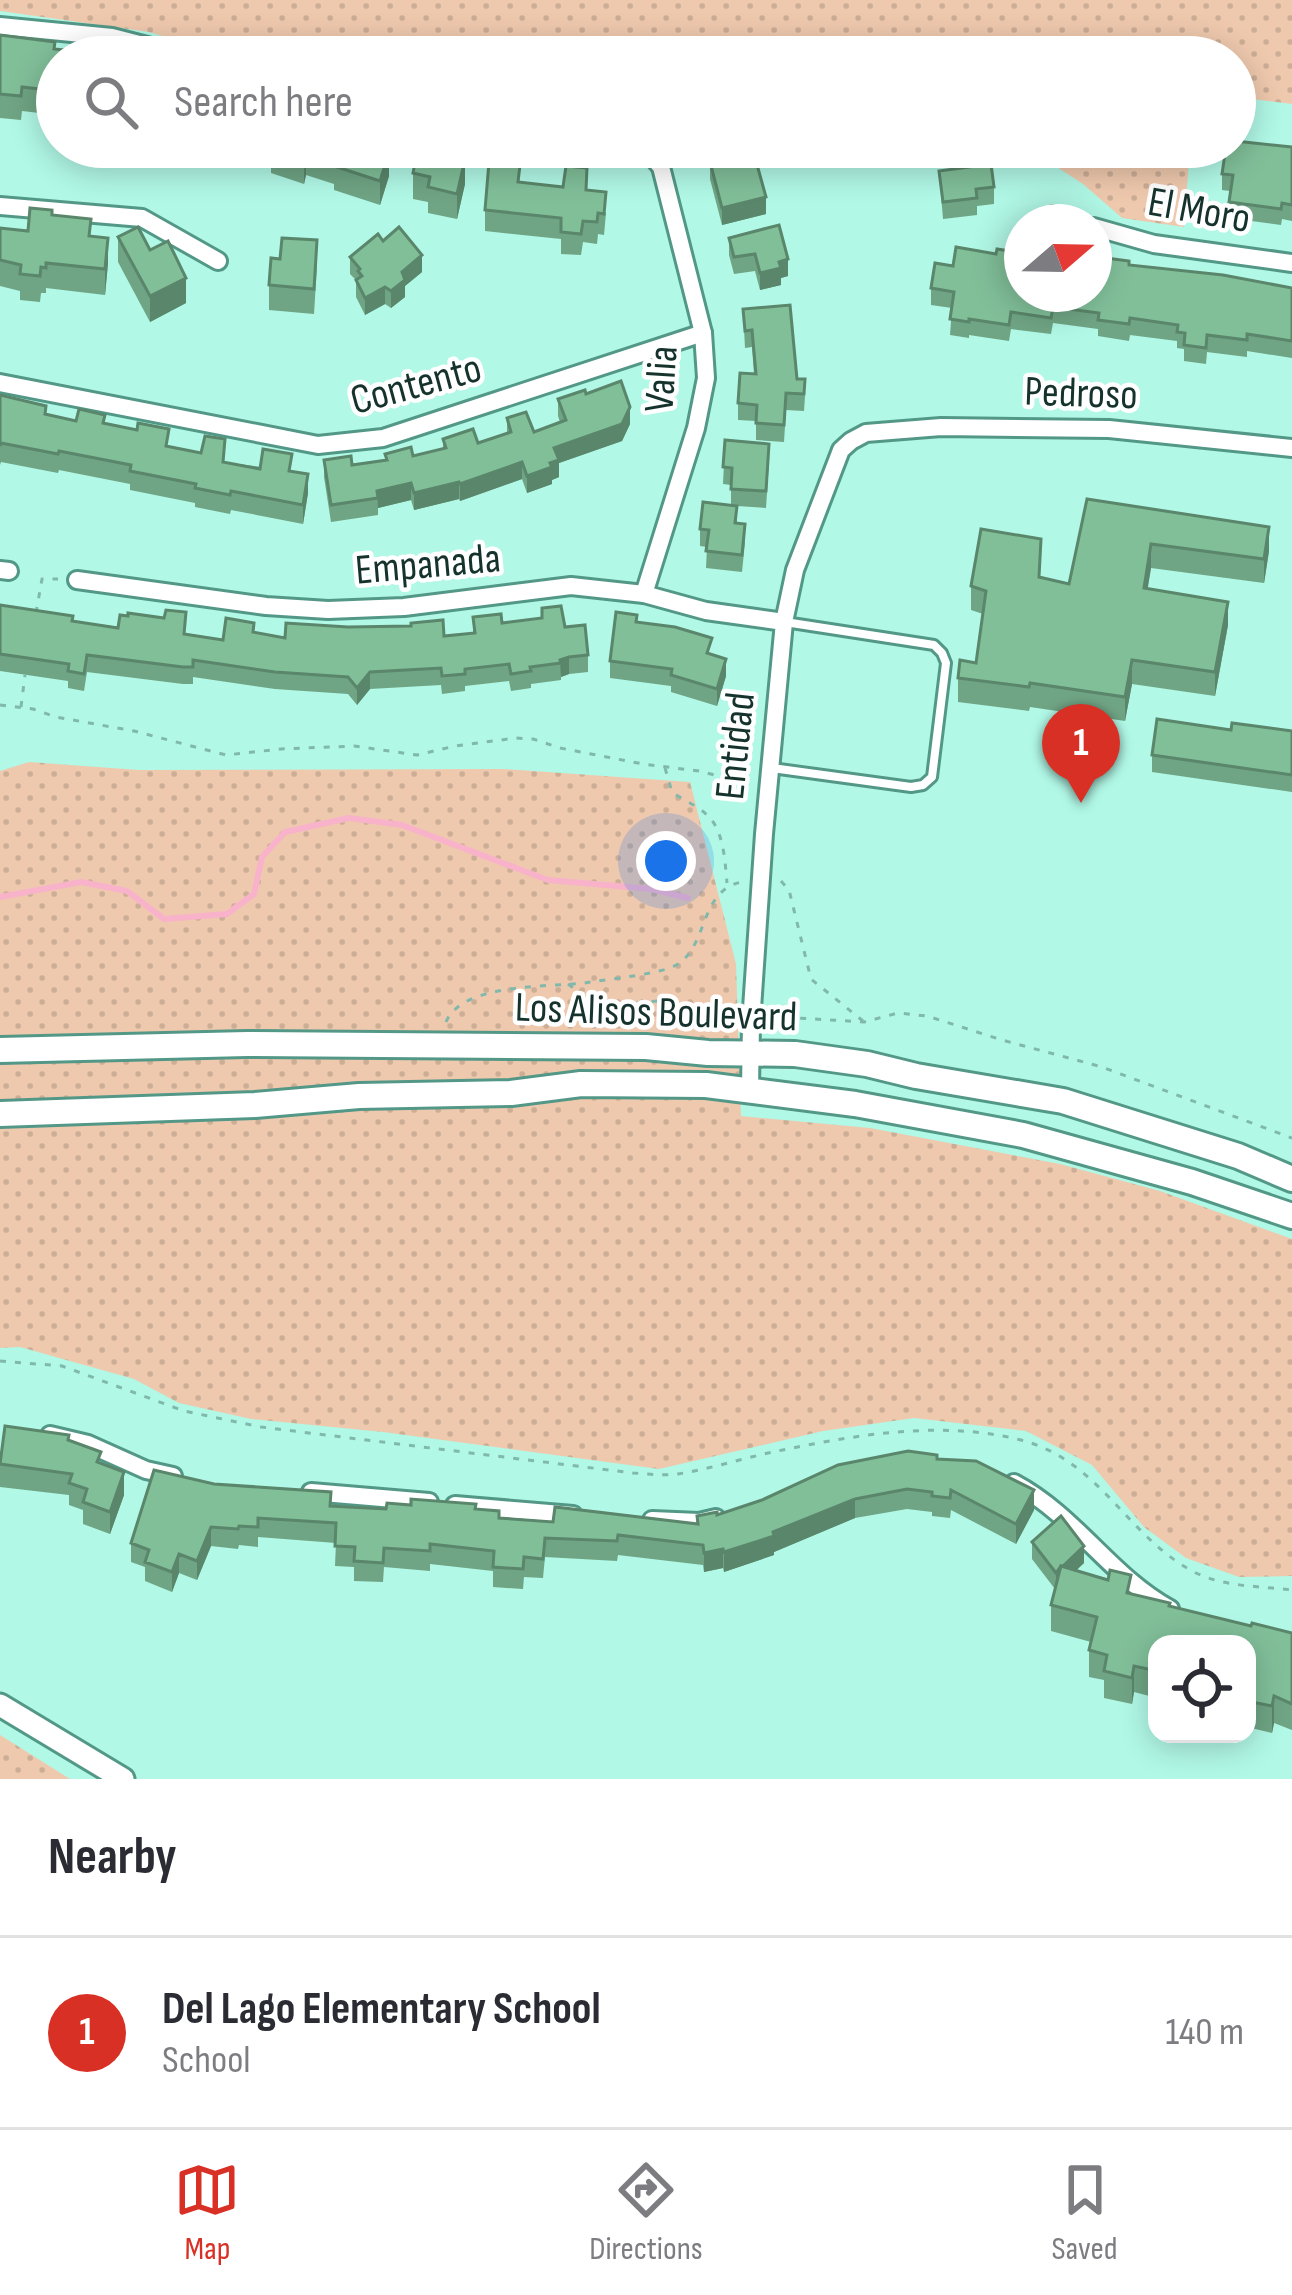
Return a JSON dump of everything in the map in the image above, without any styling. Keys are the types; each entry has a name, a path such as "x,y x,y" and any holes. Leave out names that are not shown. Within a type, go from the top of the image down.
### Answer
{"main road":[{"name":"Los Alisos Boulevard","path":"0,1050 247,1044 646,1047 795,1054 1063,1101 1238,1156 1292,1179"},
{"name":"Los Alisos Boulevard","path":"0,1114 255,1105 358,1096 511,1094 581,1084 706,1085 855,1103 1023,1135 1192,1181 1292,1216"}],"street":[{"path":"0,26 102,36"},
{"name":"Valia","path":"644,594 696,428 706,378 703,333 661,168"},
{"path":"0,206 142,218 218,261"},
{"name":"El Moro","path":"1112,232 1154,244 1292,263"},
{"name":"Contento","path":"0,383 318,445 383,438 703,333"},
{"name":"Pedroso","path":"866,433 941,427 1063,427 1292,448"},
{"name":"Entidad","path":"750,1089 768,787 784,622 795,570 841,450 866,433"},
{"name":"Empanada","path":"77,580 266,607 328,610 404,607 571,586 644,594 706,611 784,622"},
{"path":"30,1430 88,1444 146,1470 190,1479"},
{"path":"998,1474 1038,1496 1073,1524 1127,1581 1195,1623"},
{"path":"304,1492 601,1517"},
{"path":"642,1520 699,1522 734,1513"},
{"path":"0,1705 123,1779"}],"lane":[{"path":"770,767 911,787 922,784 932,777 946,663 934,645 784,622"}],"path":[{"path":"34,622 42,579 77,580"},
{"path":"21,707 26,671"},
{"path":"0,705 226,755 354,746 417,755 455,746 533,739 768,787"},
{"path":"665,768 672,792 707,814 715,826 728,885"},
{"path":"777,879 789,890 811,980 864,1022"},
{"path":"445,1023 448,1014 481,997 535,984 568,984 678,964 698,939 715,898 728,885 744,882"},
{"path":"568,984 592,1002 674,1002 718,1019"},
{"path":"769,1025 781,1017 864,1022 898,1013 927,1016 1102,1067 1292,1138"},
{"path":"0,1361 62,1366 184,1411 260,1427 633,1473 675,1474 829,1440 893,1432 960,1430 1023,1441 1080,1469 1139,1530 1197,1574 1233,1584 1292,1590"}],"shaded area":[{"path":"0,0 1292,0 1292,104 1256,100 1256,36 162,36 0,11"},
{"path":"1058,168 1188,168 1184,227 1122,218 1112,204"},
{"path":"29,762 139,770 503,769 690,782 736,964 741,1116 870,1128 1060,1164 1160,1191 1292,1239 1292,1576 1239,1577 1186,1558 1144,1527 1092,1465 1026,1431 914,1418 823,1431 659,1469 251,1419 179,1403 134,1379 20,1347 0,1348 0,771"},
{"path":"0,1735 70,1779 0,1779"}],"building":[{"path":"0,35 36,40 36,89 22,87 21,96 0,94"},
{"path":"1256,143 1292,147 1292,205 1282,203 1281,209 1229,202 1233,175 1222,174 1223,168 1256,168"},
{"path":"340,168 384,168 380,181"},
{"path":"414,168 463,168 457,194 428,187 430,177 413,173"},
{"path":"488,168 520,168 518,182 563,187 566,168 587,168 586,190 606,192 604,214 598,213 597,222 583,221 581,234 561,232 561,218 485,210"},
{"path":"712,168 758,168 766,197 722,208"},
{"path":"992,168 994,187 976,189 977,198 943,202 939,171"},
{"path":"30,208 91,219 89,236 108,238 105,269 46,263 40,276 20,274 21,265 0,260 0,228 28,231"},
{"path":"779,225 788,259 779,262 781,268 760,273 755,254 734,257 729,238"},
{"path":"138,227 150,250 168,241 186,278 150,296 118,237"},
{"path":"399,227 422,255 402,272 405,280 391,291 385,287 365,298 356,280 362,276 360,269 350,257 378,234 383,241"},
{"path":"282,238 317,240 314,289 269,285 271,258 280,259"},
{"path":"956,247 996,254 997,249 1004,250 1004,312 1011,312 1009,325 950,319 954,292 931,288 935,263 953,266"},
{"path":"1112,259 1129,261 1129,265 1292,288 1292,341 1247,334 1247,340 1207,335 1206,348 1184,345 1185,333 1177,332 1178,325 1130,318 1129,324 1098,320 1099,313 1091,312 1112,312"},
{"path":"790,305 797,379 805,379 804,394 786,393 784,425 756,423 757,405 738,403 740,373 756,374 752,330 745,331 743,309"},
{"path":"1011,312 1052,312 1051,318"},
{"path":"621,381 630,407 622,424 554,448 559,460 550,463 552,467 527,476 522,462 460,484 414,493 411,483 377,491 378,498 331,505 324,460 351,456 352,465 387,460 385,454 411,447 413,456 446,448 443,439 473,429 478,443 511,432 507,418 526,412 534,432 566,420 558,399"},
{"path":"0,395 46,406 45,414 76,421 79,409 105,415 103,423 137,430 138,423 169,429 166,446 201,453 205,436 225,439 223,462 260,469 263,449 292,454 289,471 308,474 303,505 195,488 196,484 130,471 131,465 0,446"},
{"path":"725,440 769,444 766,491 731,489 732,468 723,467"},
{"path":"1087,499 1269,527 1264,559 1151,544 1144,588 1228,602 1215,672 1132,660 1125,697 958,678 960,660 976,663 986,591 971,586 981,529 1041,539 1039,577 1069,584"},
{"path":"703,502 737,506 735,523 745,524 742,555 706,551 709,530 700,529"},
{"path":"0,605 118,628 120,615 128,613 164,618 166,610 186,612 184,634 223,640 226,618 254,623 253,632 285,638 286,623 411,626 443,620 444,636 475,633 473,617 501,614 502,623 542,618 542,608 561,606 565,627 585,625 588,655 511,674 509,664 442,676 441,668 370,672 357,688 348,677 193,660 193,667 183,667 87,655 84,674 68,671 69,664 0,654"},
{"path":"616,612 637,615 636,622 712,638 707,653 726,659 717,689 671,675 672,669 610,661"},
{"path":"1157,719 1231,730 1232,723 1292,731 1292,775 1152,755"},
{"path":"5,1426 69,1435 68,1440 101,1452 97,1462 124,1472 110,1512 83,1502 87,1489 69,1483 72,1474 0,1464"},
{"path":"908,1451 937,1455 937,1459 976,1461 1034,1490 1016,1524 951,1490 950,1498 907,1489 855,1499 773,1532 774,1536 724,1552 704,1553 703,1545 618,1535 617,1541 545,1538 543,1559 524,1557 523,1569 493,1567 494,1551 430,1544 430,1551 384,1548 383,1563 354,1561 355,1547 335,1546 336,1523 258,1518 258,1527 211,1527 197,1561 179,1554 172,1572 145,1562 149,1550 131,1543 154,1470 214,1484 331,1492 330,1506 386,1509 387,1503 411,1505 411,1499 476,1504 475,1509 499,1511 499,1518 553,1522 555,1507 698,1524 697,1516 717,1515 762,1500 838,1465"},
{"path":"1061,1516 1084,1546 1056,1573 1032,1542"},
{"path":"1061,1566 1108,1580 1110,1570 1131,1575 1127,1593 1292,1633 1292,1704 1274,1696 1272,1706 1256,1703 1256,1635 1148,1635 1148,1669 1134,1666 1132,1678 1104,1671 1107,1655 1089,1650 1097,1617 1051,1605"}],"waterway":[{"path":"0,897 81,882 127,891 164,919 227,914 254,894 262,857 285,832 349,818 402,825 548,880 651,889 688,898"}],"place":[{"name":"Del Lago Elementary School","path":"1081,803"}]}
